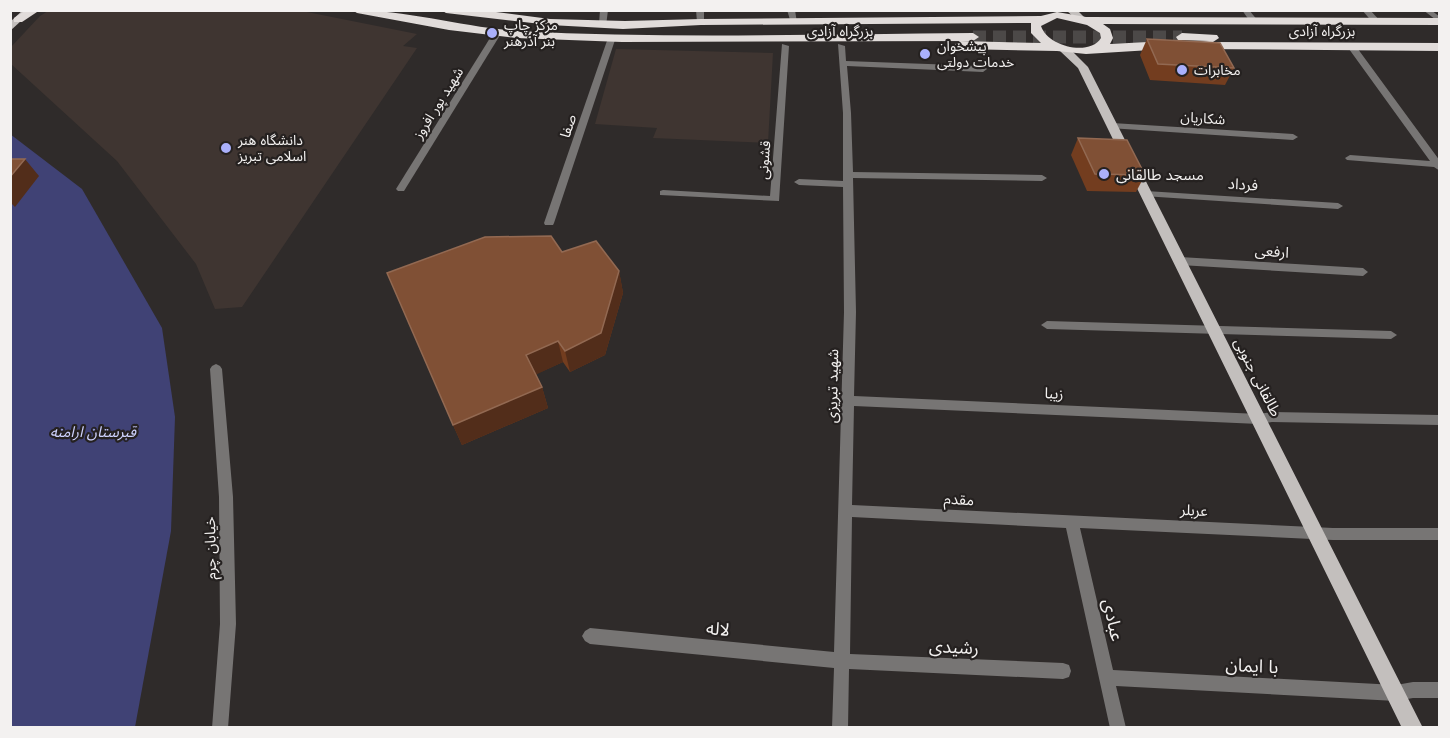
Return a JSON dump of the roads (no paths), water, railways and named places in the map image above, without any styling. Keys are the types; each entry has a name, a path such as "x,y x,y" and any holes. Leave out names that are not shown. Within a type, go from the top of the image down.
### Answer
{"highway":[{"path":"14,24 35,10"},
{"name":"بزرگراه آزادی","path":"446,10 539,21 603,24 619,33 701,46 993,45 1079,51 1156,45 1440,47"},
{"name":"بزرگراه آزادی","path":"356,11 498,32 970,33"},
{"path":"1046,15 1035,25 1035,31 1047,43 1060,48"},
{"name":"بزرگراه آزادی","path":"619,33 701,16 983,20 1057,15 1141,20 1440,22"},
{"path":"1079,16 1105,32 1107,38 1104,44 1097,48"},
{"path":"983,20 1008,28 1011,36 1006,42 993,45"},
{"path":"1141,20 1132,23 1130,29 1134,36 1156,45"},
{"name":"بزرگراه آزادی","path":"1440,30 1178,33 1440,39"}],"main road":[{"path":"14,24 29,10"},
{"name":"طالقانی جنوبی","path":"1060,48 1083,67 1413,728"}],"street":[{"path":"603,24 604,10"},
{"path":"1245,10 1254,21"},
{"path":"1365,10 1377,21"},
{"path":"1426,10 1440,22"},
{"name":"شهید پور افروز","path":"401,189 498,32"},
{"name":"صفا","path":"549,223 619,33"},
{"name":"قشونی","path":"663,193 775,199 784,46"},
{"name":"شهید تبریزی","path":"840,728 850,291 844,63 841,46"},
{"path":"1352,47 1438,166"},
{"path":"844,63 982,69"},
{"name":"شکاریان","path":"1112,126 1293,137"},
{"path":"1350,158 1438,166"},
{"path":"799,182 848,179 1042,178"},
{"name":"فرداد","path":"1146,194 1338,206"},
{"name":"ارفعی","path":"1180,261 1363,272"},
{"path":"1047,325 1391,334"},
{"name":"خیابان چرم","path":"216,369 226,497 228,624 220,728"},
{"name":"زیبا","path":"848,400 1259,419 1272,417 1439,420"},
{"name":"مقدم","path":"846,511 1071,521"},
{"name":"عربلر","path":"1071,521 1316,532 1440,534"},
{"name":"عبادی","path":"1071,521 1118,728"},
{"name":"لاله","path":"590,636 843,661"},
{"name":"رشیدی","path":"843,661 1063,672"},
{"name":"با ایمان","path":"1106,678 1396,693 1413,690 1440,690"}],"tunnel":[{"path":"973,37 1182,37"}],"place":[{"name":"مرکز چاپ بنر آذرهنر","path":"492,33"},
{"name":"پیشخوان خدمات دولتی","path":"925,54"},
{"name":"مخابرات","path":"1182,70"},
{"name":"دانشگاه هنر اسلامی تبریز","path":"226,148"},
{"name":"مسجد طالقانی","path":"1104,174"}],"park label":[{"name":"قبرستان ارامنه","path":"93,431"}]}
